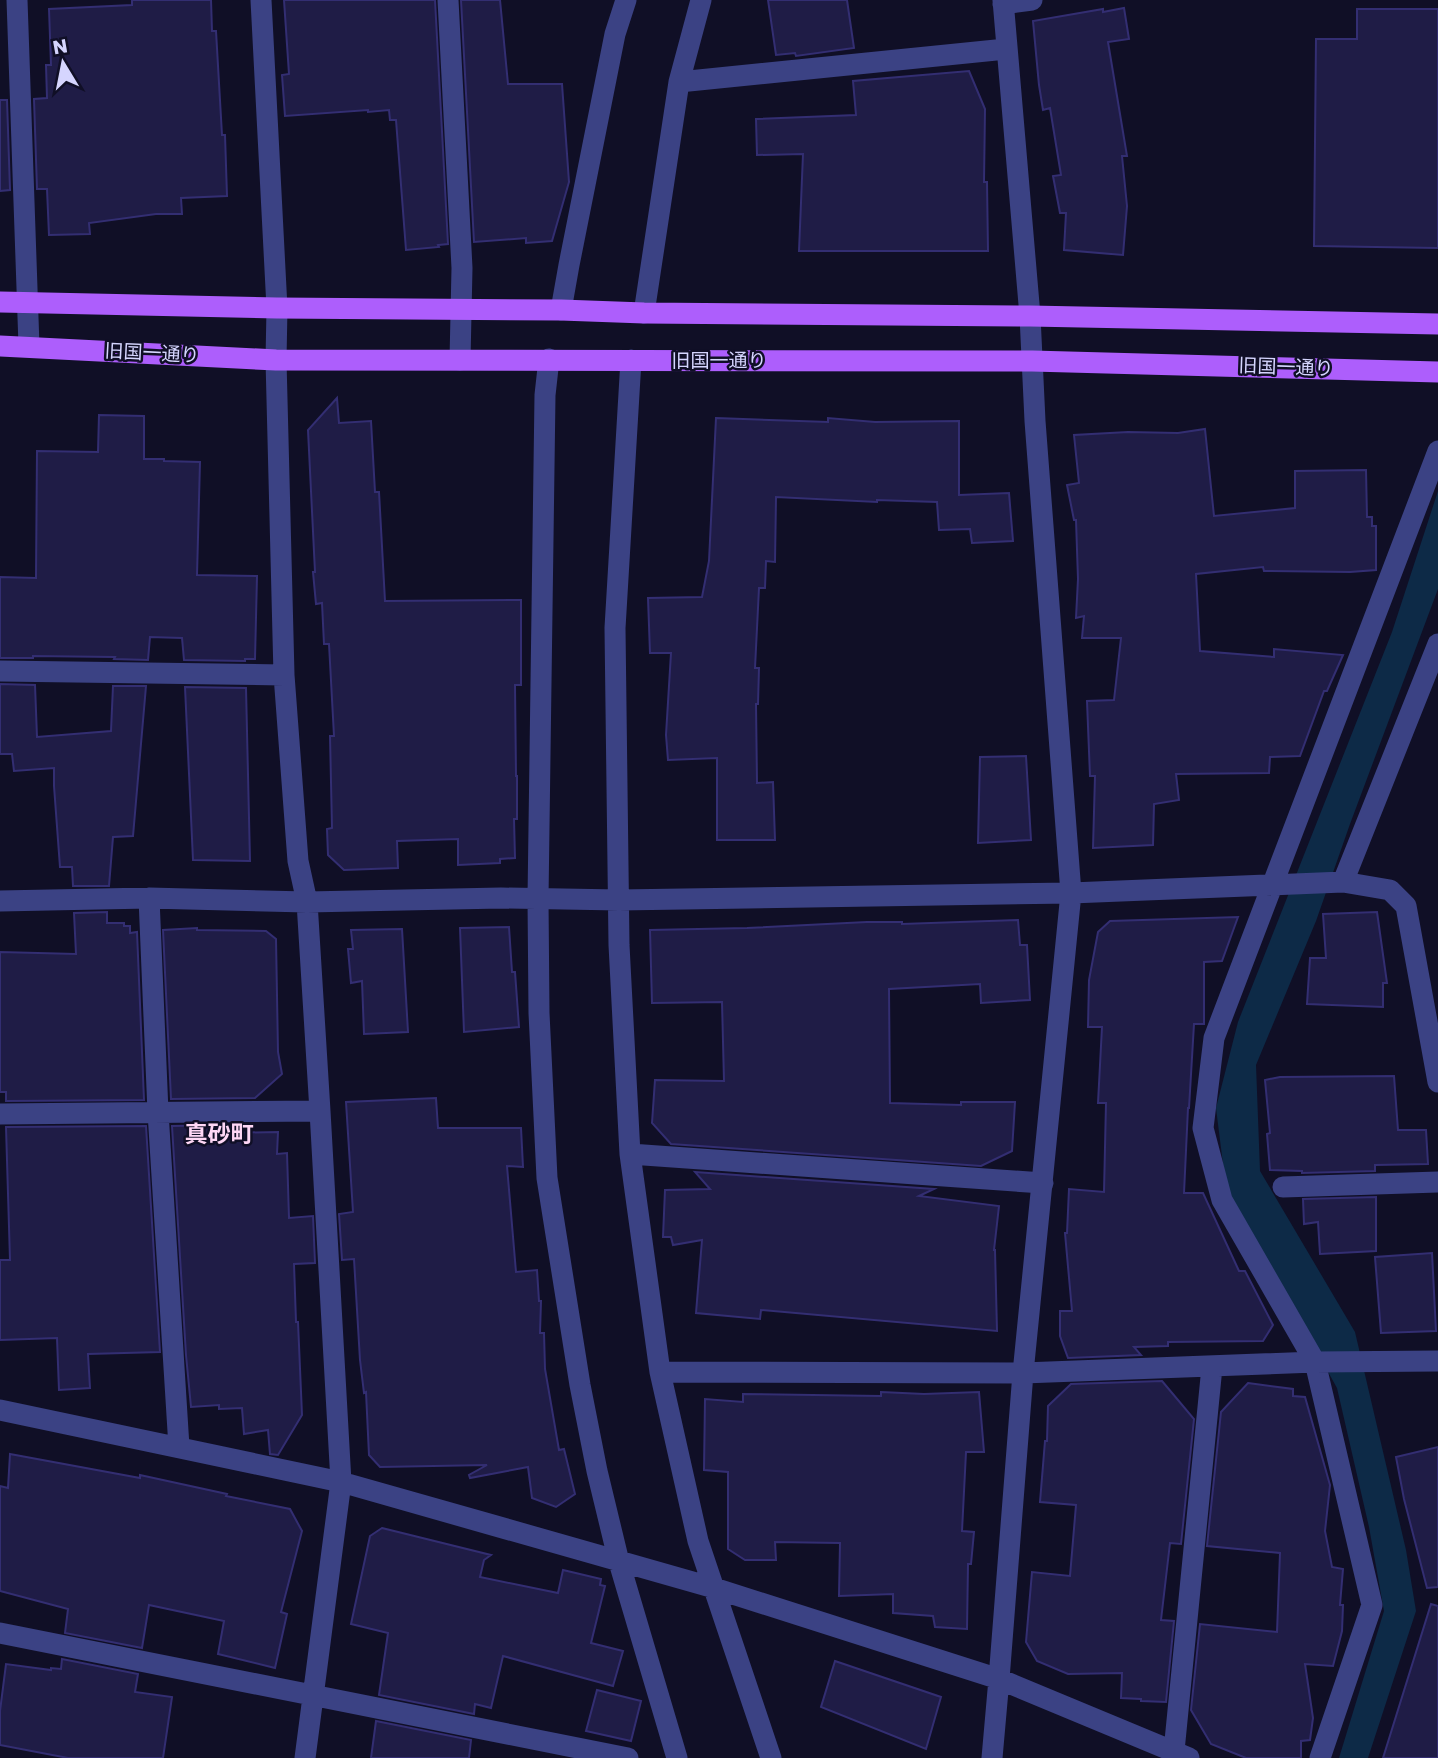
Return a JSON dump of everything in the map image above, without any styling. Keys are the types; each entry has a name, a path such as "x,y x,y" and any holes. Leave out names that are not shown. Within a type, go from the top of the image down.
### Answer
{"main road":[{"path":"0,302 1438,324"},
{"name":"旧国一通り","path":"0,346 276,360 1032,361 1438,372"}],"street":[{"path":"17,0 29,346"},
{"path":"261,0 277,308 284,675 298,861 307,902 341,1482 305,1758"},
{"path":"448,0 462,268 460,360"},
{"path":"561,310 615,34 626,0"},
{"path":"644,313 679,82 701,0"},
{"path":"992,1758 1023,1373 1071,893 1035,421 1030,316 1003,2 1032,0"},
{"path":"679,82 1006,49"},
{"path":"549,359 545,396 538,899 539,1013 547,1178 580,1385 597,1471 619,1562 677,1758"},
{"path":"631,360 615,628 619,945 630,1154 660,1372 698,1541 771,1758"},
{"path":"1320,1758 1372,1605 1315,1362 1222,1200 1203,1128 1213,1038 1438,451"},
{"path":"1343,882 1438,644"},
{"path":"0,671 284,675"},
{"path":"0,901 149,898 307,902 501,898 619,900 1071,893 1343,882 1390,890 1406,906 1438,1082"},
{"path":"149,898 158,1112 178,1447"},
{"path":"0,1114 320,1111"},
{"path":"630,1154 1043,1182"},
{"path":"1283,1187 1438,1182"},
{"path":"660,1372 1023,1373 1315,1362 1438,1361"},
{"path":"0,1410 341,1482 714,1588 999,1679 1181,1754 1212,1367"},
{"path":"0,1633 628,1758"}],"water":[{"path":"1438,491 1438,589 1316,921 1256,1065 1260,1171 1355,1332 1406,1550 1416,1611 1368,1758 1339,1758 1384,1611 1369,1527 1337,1388 1226,1188 1216,1108 1238,1022 1392,632"}],"building":[{"path":"132,0 211,0 212,31 216,31 222,135 225,135 227,196 181,198 182,214 156,214 89,223 90,234 49,235 47,189 37,189 34,99 47,98 46,65 51,65 49,9 132,5"},
{"path":"284,0 435,0 448,244 406,250 396,120 390,120 389,110 285,116 282,75 289,74"},
{"path":"461,0 500,0 508,84 562,84 569,182 552,241 526,243 526,238 474,242"},
{"path":"768,0 847,0 854,48 796,56 795,53 776,55"},
{"path":"1124,8 1129,39 1108,42 1127,156 1122,156 1127,206 1123,255 1064,250 1066,213 1060,213 1053,176 1061,175 1050,108 1043,110 1033,21"},
{"path":"1357,9 1438,9 1438,248 1314,246 1316,39 1357,39"},
{"path":"969,71 985,109 984,182 987,182 988,251 799,251 803,154 757,155 756,119 856,115 853,81"},
{"path":"0,100 7,100 10,190 0,191"},
{"path":"337,398 339,423 371,421 375,492 379,492 385,601 521,600 521,685 515,685 515,858 500,859 500,863 458,865 458,839 397,841 398,868 344,870 328,855 327,829 332,828 330,736 334,736 329,644 324,644 322,603 316,604 313,572 308,430"},
{"path":"99,415 144,416 144,459 200,462 197,575 257,576 255,659 184,660 182,638 150,637 148,660 114,659 115,657 0,658 0,577 36,578 37,451 98,452"},
{"path":"716,418 828,422 828,418 875,422 959,421 959,495 1009,493 1013,541 972,543 970,529 939,530 937,502 776,497 775,562 766,561 765,588 759,588 755,668 759,668 756,704 757,783 773,782 775,840 717,840 717,758 668,760 666,735 671,653 650,653 648,598 702,597 709,561"},
{"path":"1205,429 1214,516 1295,508 1295,471 1366,470 1367,517 1372,517 1372,526 1376,526 1376,570 1264,571 1263,567 1196,574 1200,651 1274,657 1274,649 1343,655 1327,691 1324,691 1300,756 1270,757 1269,773 1176,774 1179,800 1154,804 1153,845 1093,848 1095,776 1090,776 1087,701 1114,700 1121,638 1082,638 1084,616 1076,618 1076,520 1067,485 1079,483 1074,435 1178,433"},
{"path":"0,684 35,685 37,737 111,731 113,686 146,686 133,836 113,837 109,886 73,886 72,867 60,867 54,768 14,771 12,754 0,754"},
{"path":"185,687 246,688 250,861 193,860"},
{"path":"1026,756 1031,840 978,843 980,757"},
{"path":"107,912 107,923 124,923 124,926 130,926 130,933 137,932 144,1100 6,1101 6,1092 0,1092 0,952 76,954 74,913"},
{"path":"1377,912 1387,983 1383,983 1383,1007 1307,1004 1310,958 1326,958 1323,914"},
{"path":"1238,917 1222,961 1204,962 1204,1024 1194,1024 1184,1193 1203,1193 1239,1271 1245,1271 1273,1325 1263,1341 1168,1342 1168,1346 1134,1347 1141,1355 1068,1358 1060,1336 1060,1311 1072,1311 1065,1233 1069,1189 1104,1192 1106,1103 1098,1103 1102,1027 1088,1027 1089,980 1098,932 1110,921"},
{"path":"1018,920 1020,945 1027,945 1030,1000 981,1003 980,984 889,989 890,1103 961,1105 961,1102 1015,1102 1012,1151 981,1166 671,1144 652,1123 655,1080 724,1081 722,1002 652,1003 650,930 867,922 902,924"},
{"path":"509,927 519,1027 464,1032 460,928"},
{"path":"197,928 266,931 276,939 278,1052 282,1074 255,1098 171,1099 163,930"},
{"path":"402,929 408,1032 364,1034 362,981 351,983 348,949 353,949 351,930"},
{"path":"1394,1076 1398,1130 1426,1130 1428,1164 1375,1165 1375,1171 1302,1173 1270,1170 1265,1080 1280,1077"},
{"path":"436,1098 438,1128 521,1128 523,1167 507,1166 516,1272 537,1270 545,1369 559,1450 564,1449 575,1494 556,1507 532,1498 528,1467 470,1478 469,1475 487,1465 380,1467 369,1455 354,1259 342,1260 339,1214 353,1212 346,1102"},
{"path":"225,1125 216,1133 278,1132 277,1154 287,1153 289,1218 313,1216 315,1263 294,1264 302,1415 278,1455 270,1454 268,1430 244,1434 242,1408 219,1409 219,1405 191,1407 172,1126"},
{"path":"146,1126 160,1352 88,1354 90,1388 59,1390 57,1338 0,1340 0,1260 10,1260 6,1127"},
{"path":"695,1172 934,1189 919,1196 999,1206 994,1250 997,1331 761,1310 760,1319 696,1313 702,1240 673,1245 671,1237 663,1237 665,1190 710,1189"},
{"path":"1376,1197 1376,1251 1320,1254 1318,1222 1304,1224 1303,1199"},
{"path":"1432,1253 1436,1331 1381,1333 1375,1257"},
{"path":"1162,1381 1194,1419 1181,1544 1170,1543 1161,1620 1174,1621 1166,1702 1121,1698 1122,1673 1068,1674 1037,1661 1026,1642 1032,1572 1070,1576 1076,1505 1040,1502 1048,1406 1071,1384"},
{"path":"1248,1383 1293,1389 1293,1396 1305,1397 1330,1485 1325,1531 1332,1567 1343,1569 1340,1605 1343,1605 1342,1631 1333,1666 1305,1664 1313,1718 1310,1740 1301,1741 1301,1758 1246,1758 1211,1744 1191,1710 1200,1624 1277,1632 1280,1553 1207,1546 1221,1412"},
{"path":"881,1392 979,1392 984,1452 966,1452 962,1531 974,1532 971,1564 968,1564 967,1629 935,1627 933,1616 893,1613 893,1594 839,1596 840,1543 775,1542 776,1560 745,1560 728,1549 728,1472 704,1470 705,1399 743,1402 743,1394 881,1396"},
{"path":"1438,1447 1438,1587 1427,1588 1396,1457"},
{"path":"10,1454 140,1478 140,1475 290,1509 302,1531 281,1612 287,1614 275,1668 218,1654 224,1621 149,1605 142,1648 65,1633 68,1609 0,1591 0,1486 8,1488"},
{"path":"382,1528 491,1555 484,1560 480,1577 558,1593 563,1570 601,1579 600,1585 605,1586 591,1643 623,1651 613,1686 503,1656 491,1708 475,1704 474,1714 379,1695 388,1633 351,1624 370,1536"},
{"path":"1431,1604 1438,1606 1438,1758 1383,1758"},
{"path":"62,1659 138,1674 135,1692 172,1697 163,1758 68,1758 0,1745 0,1711 6,1664 51,1670 61,1669"},
{"path":"835,1661 941,1697 926,1749 821,1707"},
{"path":"597,1690 641,1701 631,1741 586,1731"},
{"path":"376,1721 471,1740 469,1758 371,1758"}],"district":[{"name":"真砂町","path":"219,1134"}]}
